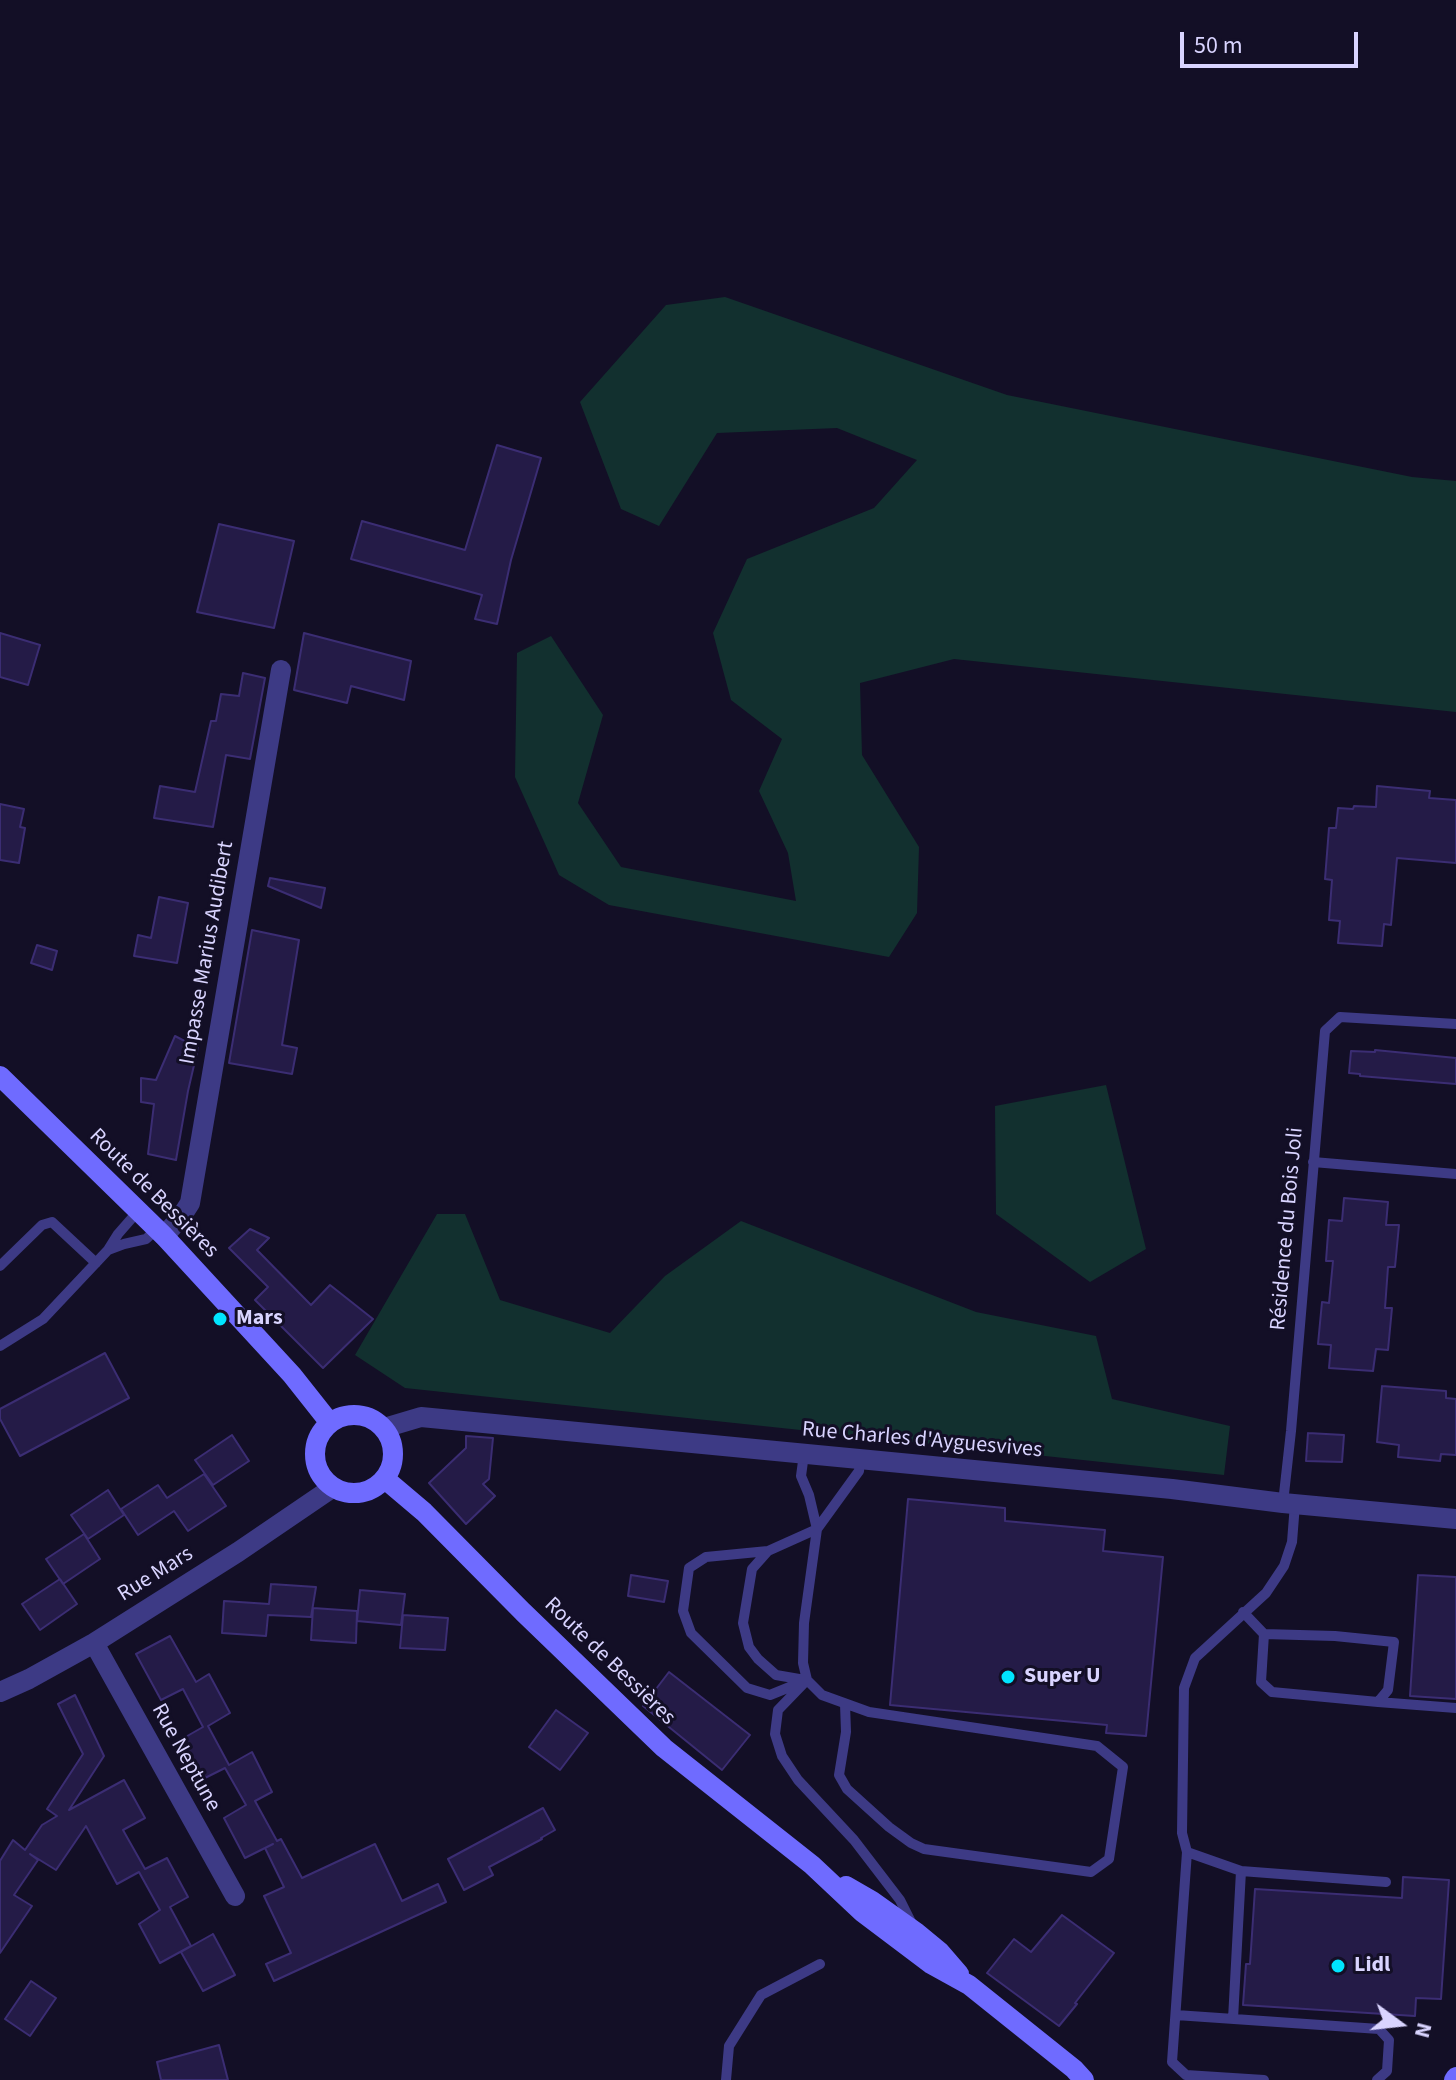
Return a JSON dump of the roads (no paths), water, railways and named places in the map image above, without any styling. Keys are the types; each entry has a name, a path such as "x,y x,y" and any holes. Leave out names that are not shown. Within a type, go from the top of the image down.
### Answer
{"main road":[{"name":"Route de Bessières","path":"0,1076 160,1232 292,1375 330,1423"},
{"path":"364,1416 384,1428 393,1444 394,1459 385,1479 375,1488 362,1494 341,1492 323,1479 316,1466 315,1446 330,1423 342,1417 364,1416"},
{"name":"Route de Bessières","path":"385,1479 424,1512 664,1748 812,1865 862,1912 931,1964 969,1985"},
{"name":"Route de Bessières","path":"812,1865 917,1933 940,1952 969,1985 1079,2075 1093,2080"}],"street":[{"name":"Impasse Marius Audibert","path":"160,1232 181,1217 190,1203 281,670"},
{"name":"Rue Charles d'Ayguesvives","path":"384,1428 421,1417 1456,1519"},
{"name":"Rue Mars","path":"0,1692 94,1643 332,1488"},
{"name":"Rue Neptune","path":"94,1643 235,1896"}],"lane":[{"name":"Résidence du Bois Joli","path":"1264,2080 1186,2075 1172,2062 1187,1852 1182,1833 1184,1688 1195,1658 1266,1593 1284,1566 1292,1542 1289,1504 1291,1431 1325,1031 1340,1017 1456,1024"},
{"path":"1313,1162 1456,1174"},
{"path":"0,1346 43,1319 108,1250 139,1210"},
{"path":"0,1266 42,1225 52,1222 96,1263"},
{"path":"108,1250 160,1232"},
{"path":"804,1454 801,1476 817,1529 804,1623 803,1663 807,1680 822,1695 869,1712 1097,1746 1123,1767 1109,1859 1091,1872 924,1849 911,1843 847,1789 839,1775 846,1732 845,1704"},
{"path":"807,1680 770,1695 747,1688 691,1633 683,1611 689,1568 706,1557 768,1551 817,1529 859,1471 860,1460"},
{"path":"768,1551 752,1569 743,1623 749,1647 776,1675 807,1680"},
{"path":"1243,1612 1264,1634 1394,1642 1388,1690 1378,1702"},
{"path":"1264,1634 1261,1682 1272,1692 1456,1708"},
{"path":"807,1680 778,1710 775,1734 782,1756 798,1780 854,1840 900,1900 917,1933"},
{"path":"1187,1852 1241,1871 1386,1882"},
{"path":"1233,2019 1241,1871"},
{"path":"726,2080 729,2046 761,1995 820,1964"},
{"path":"1176,2015 1379,2029 1389,2040 1387,2071 1377,2080"}],"place":[{"name":"Mars","path":"220,1319"},
{"name":"Super U","path":"1008,1677"},
{"name":"Lidl","path":"1338,1966"}]}
